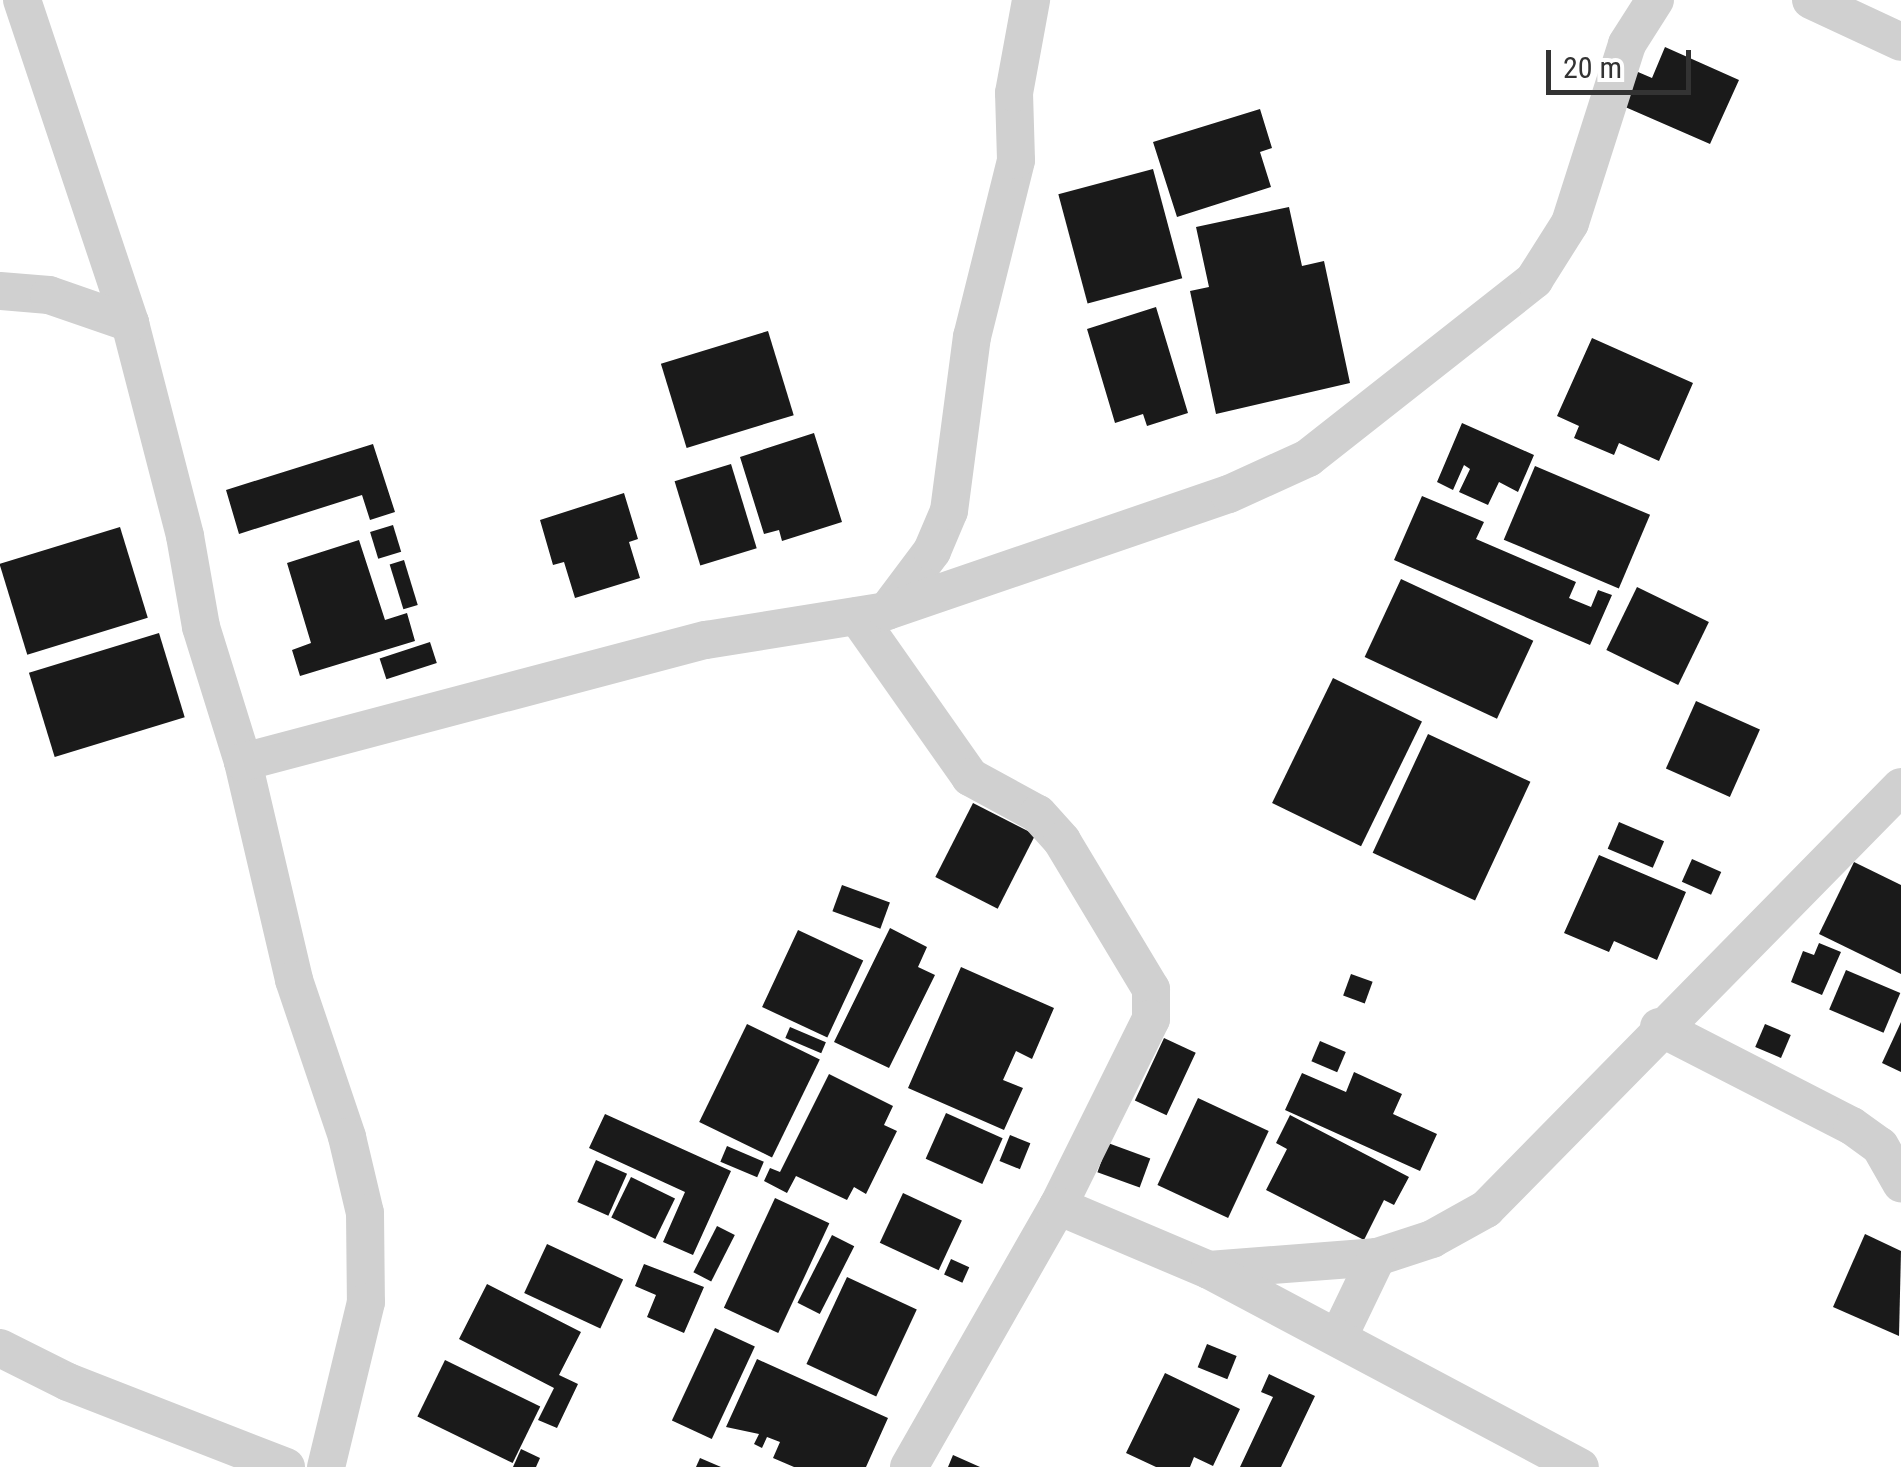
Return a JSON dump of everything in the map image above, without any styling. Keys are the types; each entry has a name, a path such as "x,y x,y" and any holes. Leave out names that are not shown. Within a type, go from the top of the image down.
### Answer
{"street":[{"path":"22,0 130,323 185,536 201,627 243,762 294,980 348,1136 365,1213 366,1302 326,1467"},
{"path":"872,613 932,551 949,510 972,337 1016,160 1014,93 1031,0"},
{"path":"243,762 706,640 872,613 1230,494 1308,458 1484,324 1534,280 1570,222 1627,44 1655,0"},
{"path":"1811,0 1901,42"},
{"path":"0,291 49,295 130,323"},
{"path":"872,613 970,777 1038,814 1062,841 1151,989 1150,1019 1058,1206 909,1467"},
{"path":"1208,1270 1377,1258 1432,1239 1486,1209 1659,1027 1901,786"},
{"path":"1659,1027 1852,1126 1880,1146 1901,1183"},
{"path":"1058,1206 1208,1270 1580,1467"},
{"path":"1338,1338 1377,1258"},
{"path":"0,1348 68,1382 286,1467"}],"building":[{"path":"1665,47 1739,80 1710,144 1616,103 1631,69 1652,78"},
{"path":"1260,109 1272,148 1260,152 1271,187 1177,217 1153,142"},
{"path":"1153,169 1182,278 1088,304 1058,194"},
{"path":"1289,207 1302,266 1324,261 1350,383 1216,414 1190,291 1209,287 1196,227"},
{"path":"1156,307 1188,413 1147,426 1143,414 1115,423 1087,329"},
{"path":"768,331 794,415 687,448 661,364"},
{"path":"1592,338 1693,383 1659,461 1619,443 1614,455 1574,438 1579,426 1557,416"},
{"path":"1462,423 1534,455 1518,492 1499,482 1488,505 1459,492 1470,469 1464,465 1453,490 1437,482"},
{"path":"814,433 842,522 782,541 779,530 764,534 740,457"},
{"path":"373,444 395,512 370,520 362,495 239,534 226,490"},
{"path":"731,464 757,548 700,565 675,481"},
{"path":"1535,466 1650,515 1619,588 1504,540"},
{"path":"624,493 638,539 629,542 640,578 575,598 564,562 553,565 540,520"},
{"path":"1422,496 1484,522 1476,539 1576,582 1569,598 1591,607 1598,590 1612,595 1590,645 1394,560"},
{"path":"393,525 401,552 378,559 370,532"},
{"path":"120,527 148,618 27,655 0,564"},
{"path":"359,540 385,620 407,613 415,641 300,676 292,650 311,643 287,563"},
{"path":"404,560 418,605 403,609 390,564"},
{"path":"1401,579 1533,641 1497,719 1365,657"},
{"path":"1637,587 1709,622 1678,685 1606,650"},
{"path":"159,633 185,717 55,757 29,673"},
{"path":"430,642 437,663 386,679 380,658"},
{"path":"1333,678 1422,721 1361,846 1272,803"},
{"path":"1696,701 1760,729 1730,797 1666,769"},
{"path":"1428,734 1530,782 1475,900 1373,853"},
{"path":"973,803 1035,835 998,909 935,877"},
{"path":"1619,822 1664,841 1653,868 1608,849"},
{"path":"1599,855 1686,892 1657,960 1614,941 1609,952 1564,933"},
{"path":"1692,859 1721,872 1711,895 1682,882"},
{"path":"1854,862 1901,885 1901,974 1819,934"},
{"path":"842,885 890,902 880,929 832,911"},
{"path":"890,928 927,947 918,967 935,975 889,1068 834,1042"},
{"path":"798,930 863,960 827,1037 762,1007"},
{"path":"1819,943 1841,952 1822,995 1791,982 1803,951 1814,955"},
{"path":"961,967 1054,1008 1032,1059 1016,1051 1003,1080 1023,1088 1004,1130 908,1088"},
{"path":"1846,970 1900,993 1884,1033 1829,1010"},
{"path":"1351,974 1373,982 1365,1003 1343,996"},
{"path":"1901,1022 1901,1072 1882,1063"},
{"path":"747,1024 820,1060 772,1157 699,1122"},
{"path":"1765,1024 1791,1035 1781,1058 1755,1047"},
{"path":"790,1027 826,1042 821,1053 785,1038"},
{"path":"1164,1038 1196,1053 1167,1115 1135,1101"},
{"path":"1320,1041 1346,1052 1337,1072 1311,1061"},
{"path":"1354,1072 1402,1094 1393,1114 1437,1134 1420,1171 1285,1110 1302,1073 1346,1092"},
{"path":"829,1074 893,1106 884,1125 897,1131 866,1194 854,1187 847,1200 796,1176 787,1193 764,1181 770,1168 780,1172"},
{"path":"1198,1098 1269,1131 1228,1218 1157,1185"},
{"path":"946,1113 1003,1138 982,1184 926,1159"},
{"path":"605,1114 731,1171 693,1255 663,1242 685,1192 589,1148"},
{"path":"1290,1115 1409,1177 1394,1205 1384,1200 1364,1240 1266,1190 1287,1149 1276,1143"},
{"path":"1010,1135 1030,1143 1020,1169 1000,1161"},
{"path":"1108,1143 1150,1158 1140,1188 1097,1172"},
{"path":"727,1146 764,1162 757,1177 720,1162"},
{"path":"596,1160 627,1174 608,1216 577,1202"},
{"path":"631,1177 675,1198 655,1239 611,1217"},
{"path":"903,1193 962,1220 939,1270 880,1243"},
{"path":"775,1198 829,1223 778,1333 724,1308"},
{"path":"717,1226 735,1235 711,1281 693,1272"},
{"path":"1865,1234 1901,1251 1899,1336 1833,1307"},
{"path":"832,1235 854,1246 820,1314 797,1303"},
{"path":"547,1244 623,1279 600,1328 524,1293"},
{"path":"951,1259 969,1267 962,1283 944,1275"},
{"path":"644,1264 704,1287 684,1333 647,1317 656,1295 635,1286"},
{"path":"847,1277 917,1310 876,1397 806,1364"},
{"path":"487,1284 581,1332 559,1375 578,1384 557,1428 538,1420 554,1388 459,1339"},
{"path":"715,1328 755,1347 712,1439 672,1420"},
{"path":"1207,1344 1237,1356 1227,1379 1198,1367"},
{"path":"757,1359 888,1418 866,1467 794,1467 773,1458 780,1442 767,1437 762,1448 754,1444 759,1434 726,1427"},
{"path":"445,1360 540,1406 513,1463 417,1417"},
{"path":"1165,1373 1240,1409 1213,1466 1194,1457 1190,1467 1156,1467 1126,1453"},
{"path":"1269,1374 1315,1396 1281,1467 1240,1467 1273,1397 1261,1392"},
{"path":"521,1449 540,1458 536,1467 513,1467"},
{"path":"953,1455 980,1467 948,1467"},
{"path":"700,1458 721,1467 696,1467"}]}
